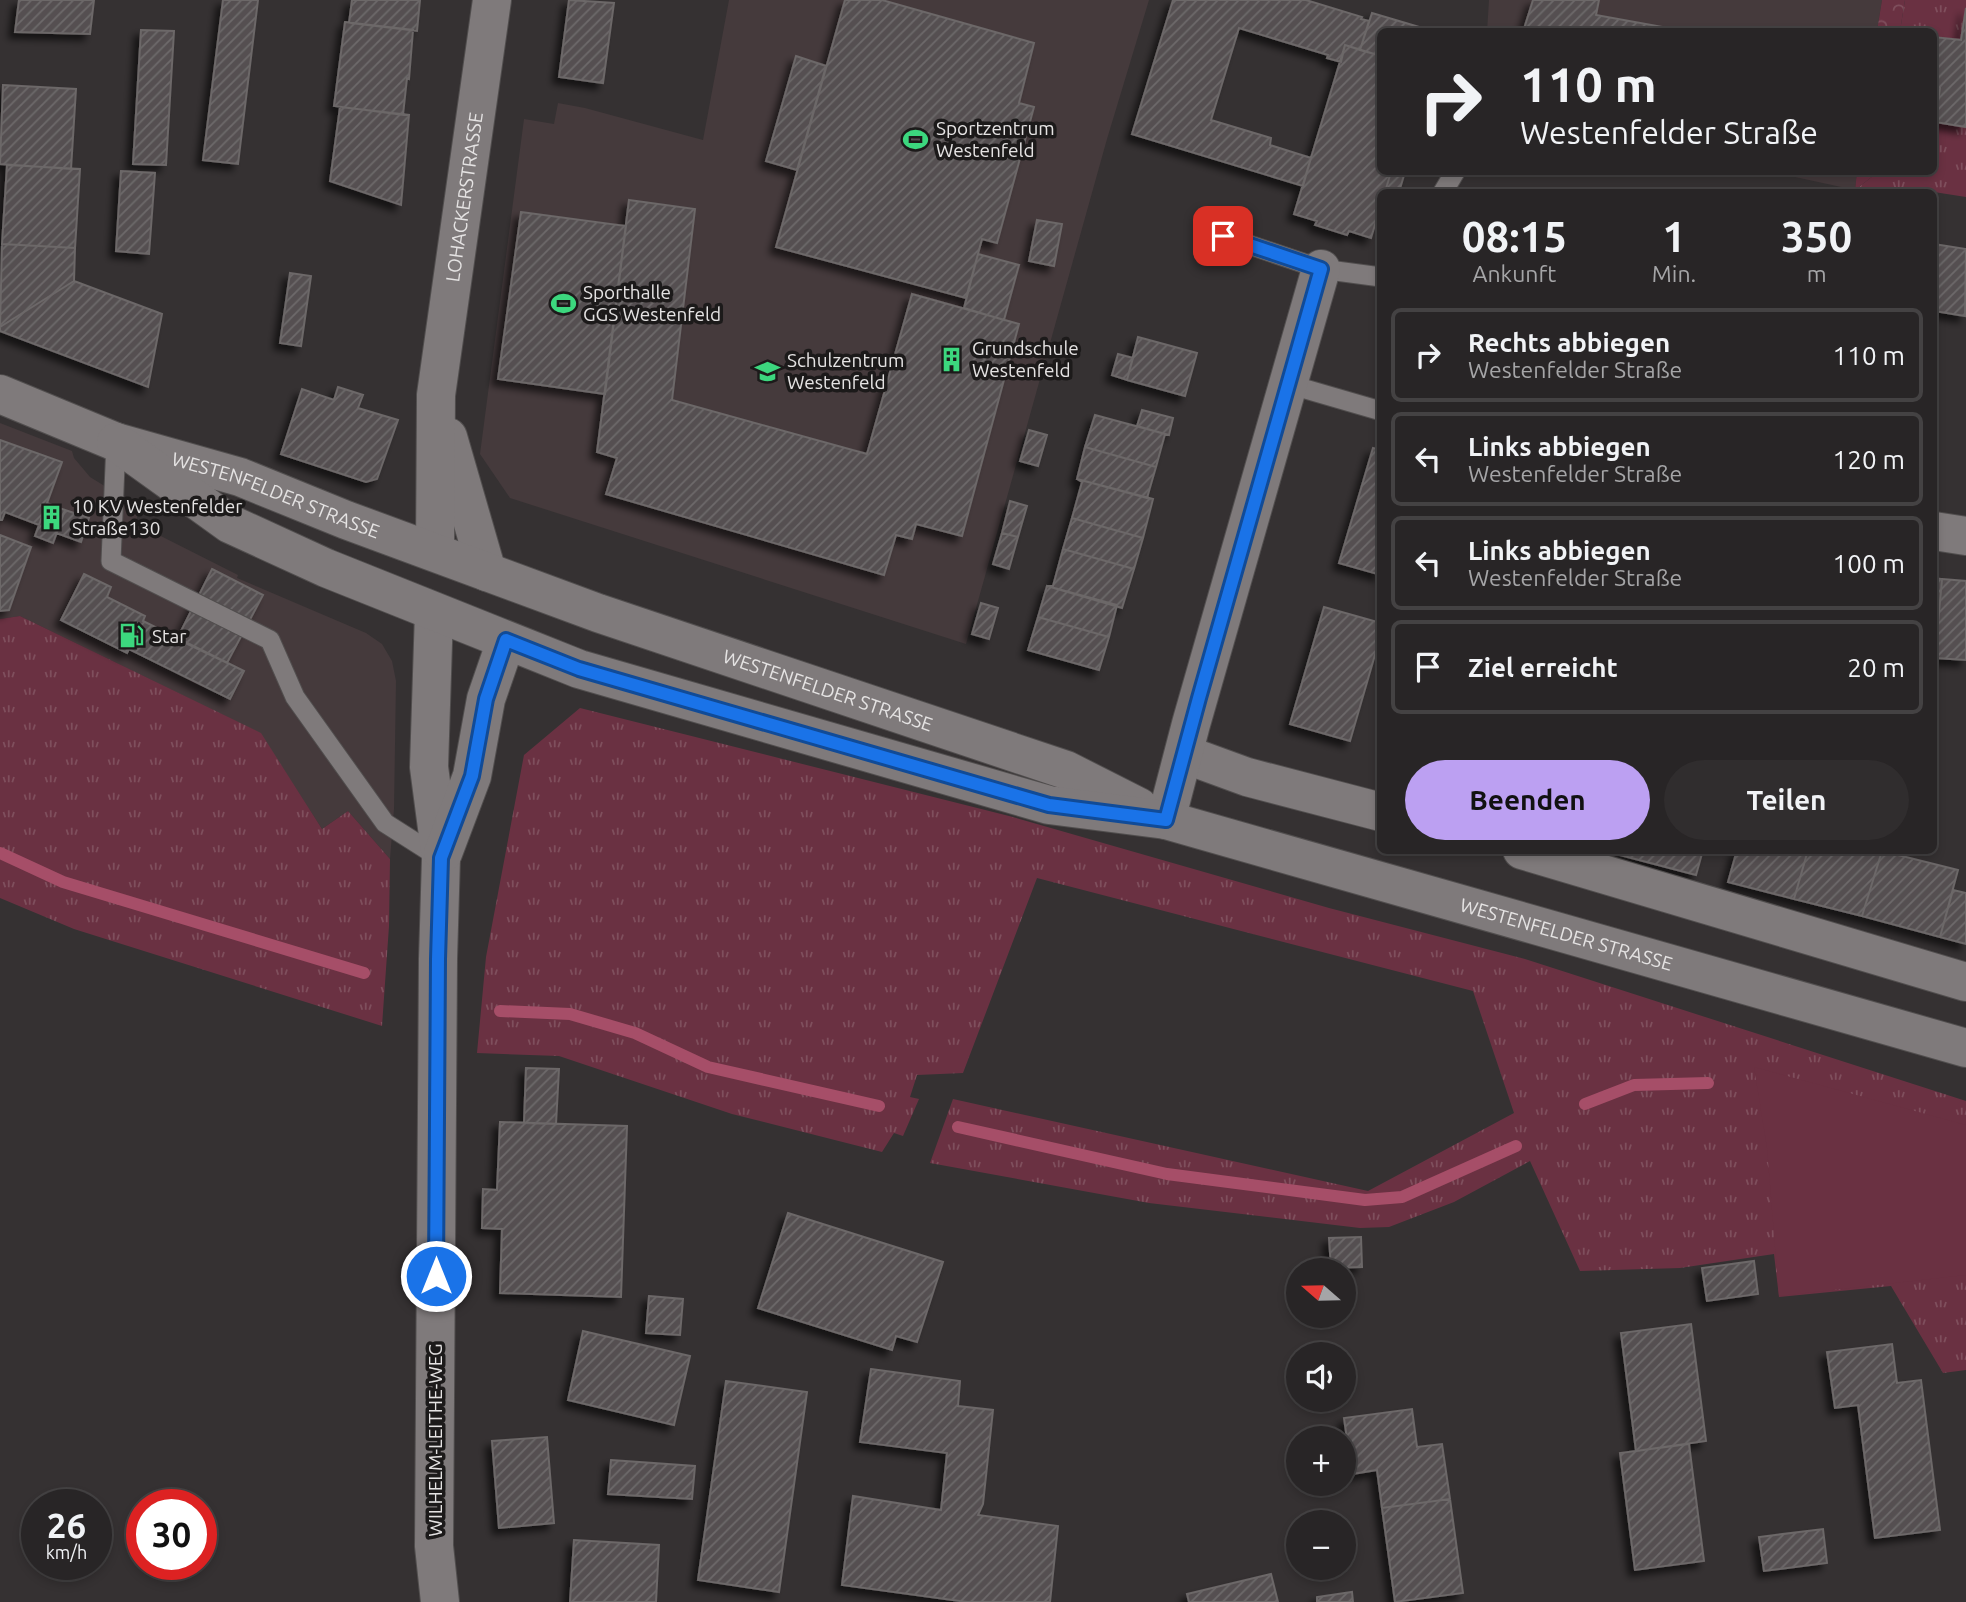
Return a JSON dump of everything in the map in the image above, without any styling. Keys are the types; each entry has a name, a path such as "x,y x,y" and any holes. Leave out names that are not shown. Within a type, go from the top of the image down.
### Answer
{"street":[{"name":"LOHACKERSTRASSE","path":"435,552 436,395 492,0"},
{"path":"1166,820 1321,269"},
{"name":"WESTENFELDER STRASSE","path":"0,394 116,442 240,477 346,520 598,613 1066,770 1166,820"},
{"name":"LOHACKERSTRASSE","path":"436,395 486,572"},
{"name":"WESTENFELDER STRASSE","path":"116,442 230,524 326,568 579,669 1049,805 1166,820 1966,1048"},
{"path":"1937,531 1966,536"},
{"path":"434,612 435,552"},
{"path":"486,572 506,640"},
{"name":"WILHELM-LEITHE-WEG","path":"434,612 429,767 441,858 434,1533 440,1602"},
{"name":"WILHELM-LEITHE-WEG","path":"441,858 472,776 486,699 506,640"},
{"path":"1184,754 1247,777 1377,811"},
{"path":"1535,854 1966,982"}],"lane":[{"path":"1223,236 1321,269 1377,276"},
{"path":"1288,384 1377,410"},
{"path":"116,442 111,561 270,640 295,697 384,823 441,858"}],"shaded area":[{"name":"Schulzentrum Westenfeld","path":"729,0 1149,0 1107,139 966,644 510,498 480,454 524,119 554,124 558,103 703,140"},
{"path":"1489,0 1882,0 1877,28 1487,28"},
{"path":"1786,175 1857,175 1855,189"},
{"path":"0,423 72,451 74,458 90,477 137,506 137,524 238,575 237,578 366,633 382,644 392,661 396,681 394,809 390,859 348,811 322,829 260,733 20,616 0,619"}],"green space":[{"path":"1882,0 1905,0 1900,28 1877,28"},
{"path":"1905,0 1966,0 1966,197 1937,192 1937,189 1856,189 1874,175 1937,175 1937,28 1900,28"},
{"path":"1857,175 1874,175 1856,189"},
{"path":"20,616 261,733 322,829 348,811 390,859 389,926 382,1026 74,929 0,898 0,619"},
{"path":"580,708 1009,816 1329,908 1525,959 1966,1101 1966,1370 1943,1373 1891,1286 1779,1297 1774,1254 1680,1268 1580,1271 1530,1161 1454,1202 1389,1227 1360,1228 1149,1203 930,1163 953,1099 1368,1191 1514,1113 1473,991 1037,878 963,1073 917,1075 910,1097 919,1099 903,1136 894,1133 882,1152 732,1114 559,1056 477,1053 486,957 524,755"},
{"path":"1754,1067 1966,1125 1966,1275 1779,1296 1767,1148"}],"building":[{"path":"19,0 94,0 90,34 15,32"},
{"path":"223,0 258,0 238,164 203,160"},
{"path":"352,0 420,0 417,31 349,23"},
{"path":"569,0 614,3 603,83 559,77"},
{"name":"Sportzentrum Westenfeld","path":"845,0 882,0 1034,43 1019,103 1034,107 997,243 982,239 966,298 776,247"},
{"path":"1173,0 1306,0 1369,21 1360,50 1345,45 1341,62 1327,58 1328,55 1239,28 1211,120 1271,138 1270,145 1311,158 1303,186 1132,134"},
{"path":"1533,0 1599,0 1596,15 1668,28 1524,28"},
{"path":"1966,8 1966,127 1937,122 1940,88 1937,88 1937,37 1961,40"},
{"path":"1372,13 1419,27 1377,28 1377,55 1360,50"},
{"path":"345,22 413,30 403,115 334,106"},
{"path":"141,30 174,31 166,165 133,164"},
{"path":"1345,45 1377,55 1377,175 1390,175 1386,189 1377,189 1377,218 1371,238 1349,231 1347,235 1315,225 1317,221 1294,214"},
{"path":"796,56 826,66 797,170 766,161"},
{"path":"3,85 76,89 71,169 0,164"},
{"path":"340,107 409,115 401,205 330,181"},
{"path":"7,165 80,169 75,248 2,244"},
{"path":"121,171 155,173 149,254 116,251"},
{"path":"1390,175 1404,175 1400,189 1386,189"},
{"name":"Grundschule Westenfeld","path":"629,200 695,209 672,400 867,454 912,294 1019,324 962,536 916,524 912,539 896,535 884,575 606,494 617,458 597,452"},
{"name":"Sporthalle GGS Westenfeld","path":"521,212 626,226 605,394 498,379"},
{"path":"1037,220 1062,224 1054,266 1029,261"},
{"path":"2,244 75,248 74,281 0,327"},
{"path":"1937,244 1966,249 1965,316 1937,311"},
{"path":"978,254 1019,265 1004,320 964,308"},
{"path":"290,273 311,276 301,346 280,343"},
{"path":"74,281 162,314 148,387 0,331 0,327"},
{"path":"1138,337 1197,353 1185,396 1127,380"},
{"path":"1118,354 1133,358 1127,380 1112,375"},
{"path":"338,387 363,395 358,408 398,420 377,479 366,482 281,454 302,389 334,400"},
{"path":"1142,410 1173,418 1169,435 1137,426"},
{"path":"1095,415 1165,434 1156,467 1085,447"},
{"path":"1029,430 1047,435 1038,466 1020,461"},
{"path":"0,440 62,462 39,525 5,512 0,520"},
{"path":"1085,447 1156,467 1147,498 1077,479"},
{"path":"1373,448 1377,449 1377,574 1339,563"},
{"path":"1077,479 1153,499 1143,538 1072,518 1082,482"},
{"path":"1010,501 1027,506 1018,537 1002,533"},
{"name":"10 KV Westenfelder Straße130","path":"47,503 65,510 53,543 35,536"},
{"path":"65,510 89,518 81,542 56,533"},
{"path":"1072,518 1143,538 1134,569 1063,549"},
{"path":"1002,533 1018,537 1009,569 993,564"},
{"path":"0,535 31,547 9,610 0,611"},
{"path":"1063,549 1134,569 1122,608 1047,586 1053,586"},
{"path":"212,569 263,595 227,663 177,639"},
{"name":"Star","path":"84,574 111,587 107,597 145,616 143,621 244,671 230,699 129,649 127,653 61,620"},
{"path":"1937,578 1942,579 1937,635"},
{"path":"1942,579 1966,581 1966,660 1937,658"},
{"path":"1047,586 1117,605 1109,637 1038,617"},
{"path":"981,603 998,608 989,639 972,634"},
{"path":"1324,607 1377,622 1377,648 1350,741 1290,724"},
{"path":"1038,617 1109,637 1099,670 1028,650"},
{"path":"1620,854 1702,854 1696,875"},
{"path":"1736,854 1807,854 1794,899 1728,882"},
{"path":"1807,854 1881,854 1862,916 1794,899"},
{"path":"1881,854 1894,854 1958,870 1940,937 1862,916"},
{"path":"1953,890 1966,893 1966,944 1940,937"},
{"path":"526,1068 559,1069 556,1124 524,1123"},
{"path":"500,1122 627,1126 621,1297 500,1293 502,1229 482,1228 483,1189 497,1190"},
{"path":"788,1213 943,1262 917,1342 896,1336 892,1350 758,1308"},
{"path":"1361,1237 1362,1267 1356,1267 1356,1258 1330,1258 1329,1238"},
{"path":"1754,1261 1758,1294 1707,1301 1702,1268"},
{"path":"649,1296 683,1299 680,1335 646,1333"},
{"path":"1691,1324 1706,1441 1636,1451 1621,1333"},
{"path":"583,1331 690,1356 674,1425 568,1400"},
{"path":"1892,1344 1897,1383 1921,1380 1940,1530 1875,1538 1858,1405 1835,1408 1827,1352"},
{"path":"871,1369 960,1381 958,1406 993,1410 983,1504 978,1515 1058,1526 1050,1602 967,1602 842,1585 853,1496 941,1510 947,1453 860,1442"},
{"path":"726,1381 807,1392 779,1592 698,1580"},
{"path":"1412,1409 1417,1447 1442,1444 1450,1499 1382,1508 1377,1470 1356,1473 1356,1426 1345,1426 1344,1418"},
{"path":"547,1437 554,1523 499,1528 492,1441"},
{"path":"1689,1444 1704,1561 1635,1570 1620,1453"},
{"path":"611,1460 695,1466 692,1499 608,1494"},
{"path":"1450,1499 1463,1593 1395,1602 1382,1508"},
{"path":"1823,1529 1827,1563 1764,1571 1759,1537"},
{"path":"574,1540 659,1545 656,1602 570,1602"},
{"path":"1271,1574 1278,1602 1189,1602 1187,1594"},
{"path":"1352,1592 1353,1602 1317,1602 1317,1597"}],"waterway":[{"path":"0,853 63,882 364,973"},
{"path":"500,1011 570,1014 635,1033 708,1067 879,1106"},
{"path":"1585,1104 1634,1085 1708,1083"},
{"path":"958,1127 1167,1174 1365,1200 1402,1197 1516,1146"}],"place":[{"name":"Sportzentrum Westenfeld","path":"916,139"},
{"name":"Sporthalle GGS Westenfeld","path":"563,303"},
{"name":"Grundschule Westenfeld","path":"952,359"},
{"name":"Schulzentrum Westenfeld","path":"767,371"},
{"name":"10 KV Westenfelder Straße130","path":"52,517"},
{"name":"Star","path":"132,636"}],"route":[{"path":"436,1276 441,858 472,776 486,699 506,640 579,669 1049,805 1166,820 1321,269 1223,236"}]}
